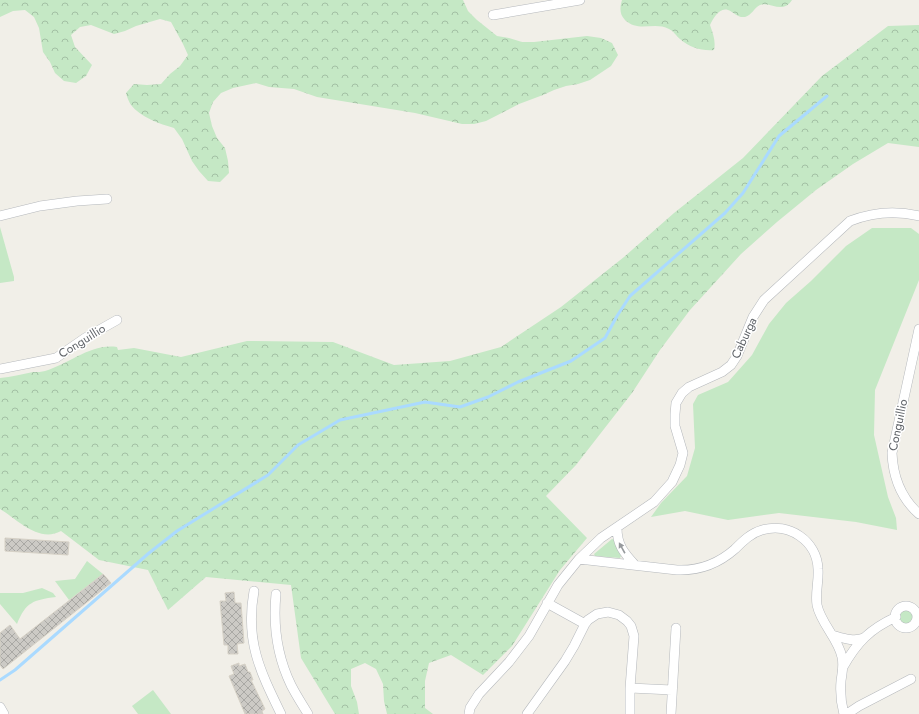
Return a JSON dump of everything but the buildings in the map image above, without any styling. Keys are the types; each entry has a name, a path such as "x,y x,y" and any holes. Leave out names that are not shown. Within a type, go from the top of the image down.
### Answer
{"street":[{"path":"493,15 551,2 580,0"},
{"path":"0,216 40,206 107,199"},
{"name":"Caburga","path":"469,714 470,708 479,694 509,662 529,636 558,585 579,559 601,538 654,502 672,482 678,470 683,453 675,426 675,408 679,398 689,387 722,372 731,365 737,356 753,317 764,300 850,221 859,217 880,213 901,213 919,216"},
{"name":"Conguillio","path":"0,369 56,358 84,338 117,320"},
{"name":"Conguillio","path":"919,329 892,453 893,470 899,487 908,503 919,514"},
{"path":"616,528 617,536 625,554 635,565"},
{"path":"579,559 677,570 693,570 708,566 722,558 749,536 761,530 775,528 790,531 803,539 811,547 816,556 818,569 816,590 817,605 841,656 843,667 841,680 841,704 844,714"},
{"path":"254,591 251,628 255,652 262,672 281,714"},
{"path":"276,594 275,622 280,657 291,686 308,714"},
{"path":"547,603 585,624"},
{"path":"905,606 912,608 918,615 916,622 908,627 901,626 897,622 896,617 897,611 905,606"},
{"path":"527,714 565,661 585,624 592,617 608,612 619,615 628,621 634,636 630,688 630,714"},
{"path":"843,667 864,638 879,625 896,617"},
{"path":"671,714 676,628"},
{"path":"832,635 852,640 864,638"},
{"path":"847,714 859,706 911,679"},
{"path":"630,688 672,690"},
{"path":"0,707 4,714"}],"green space":[{"path":"0,0 463,0 468,11 497,36 522,42 587,36 601,38 612,43 618,55 611,66 590,80 554,90 519,104 486,121 474,124 462,124 415,113 317,97 294,89 269,87 256,83 233,88 221,93 213,102 209,113 217,138 225,148 229,173 220,182 208,181 192,161 182,139 174,128 157,122 140,113 131,105 126,93 134,84 161,84 180,66 188,55 171,22 160,19 114,34 91,25 80,27 71,35 75,47 92,65 86,76 76,83 64,81 55,73 43,52 39,28 34,17 25,10 13,11 0,17"},
{"path":"622,0 792,0 784,7 764,4 760,5 745,17 738,16 728,10 722,10 710,25 715,44 714,50 710,50 688,45 672,31 663,27 636,26 630,24 625,20 621,13 620,8"},
{"path":"919,25 919,147 888,143 853,164 816,190 741,254 690,310 660,350 632,393 576,465 546,496 587,538 560,570 512,646 483,675 451,655 429,663 425,681 425,708 433,714 387,714 384,701 383,684 376,669 365,663 351,669 351,686 357,702 359,714 335,714 301,658 291,585 206,577 168,610 148,570 99,560 61,531 53,534 37,532 29,529 0,509 0,378 45,371 89,351 107,347 117,347 118,350 134,348 181,357 247,341 333,342 394,365 450,361 501,347 561,307 624,257 674,213 743,158 822,76 888,26"},
{"path":"0,227 14,281 0,283"},
{"path":"872,228 911,228 919,234 919,280 875,390 874,435 888,497 896,518 897,530 856,522 779,513 728,520 685,511 651,517 661,503 687,476 695,448 693,404 698,395 728,382 752,355 769,324 786,303 811,281 846,246"},
{"path":"612,539 615,540 621,556 620,558 595,556 594,554"},
{"path":"87,561 103,574 69,600 55,581 75,579"},
{"path":"42,588 53,593 56,597 41,599 31,603 20,617 17,624 0,604 0,593 23,593"},
{"path":"906,608 912,611 915,617 912,623 906,626 900,623 897,617 900,611"},
{"path":"153,690 171,714 138,714 132,706"}],"waterway":[{"path":"0,680 15,670 149,553 177,531 268,475 298,445 340,420 425,402 460,407 488,397 518,382 571,361 605,338 630,296 725,213 743,193 779,136 827,96"}]}
